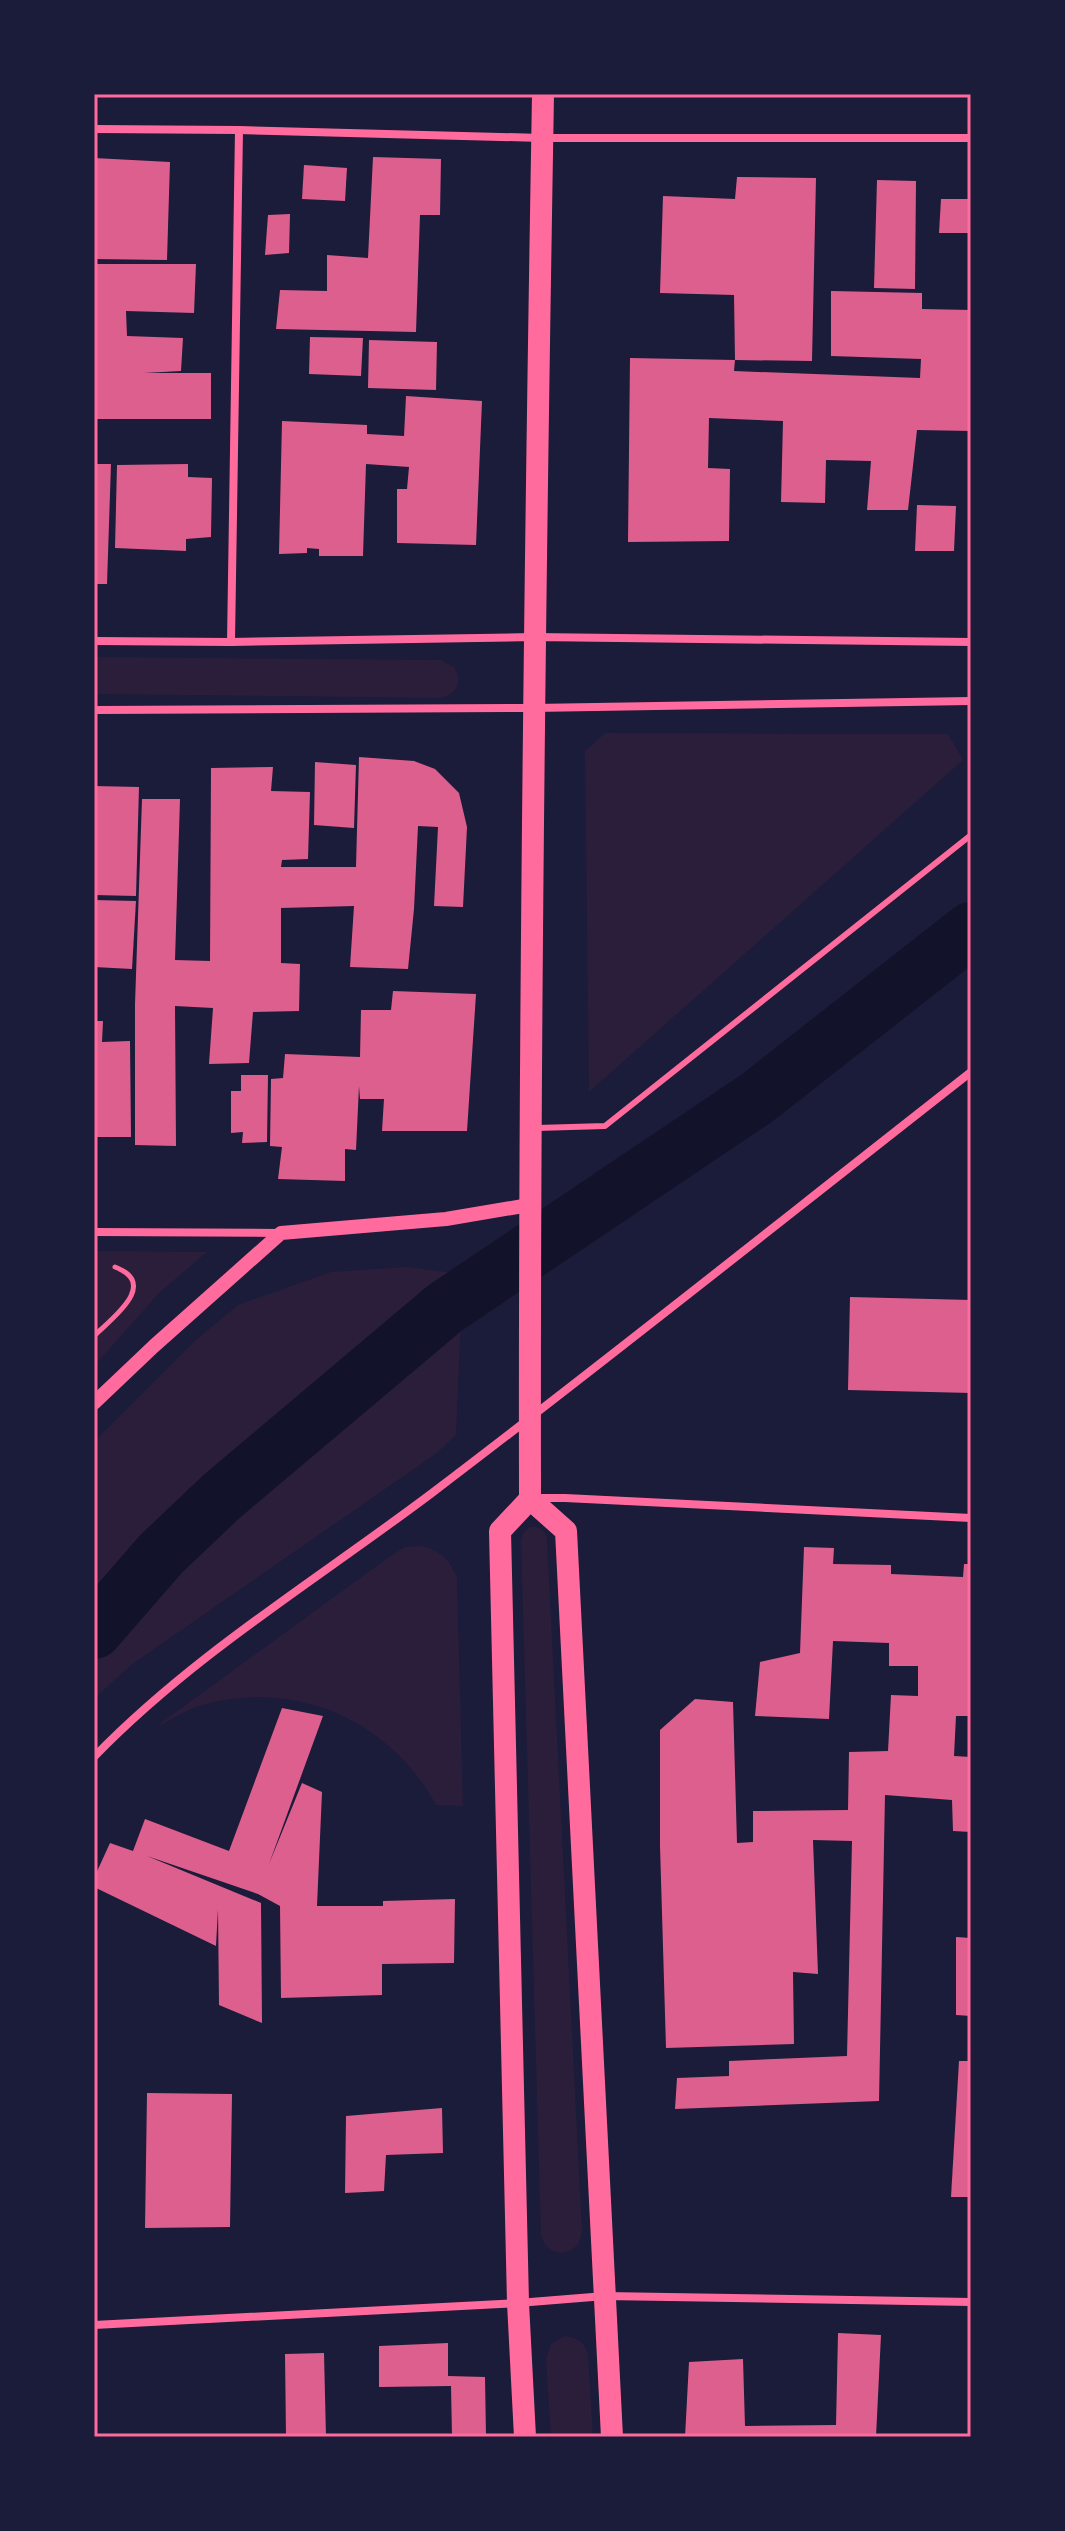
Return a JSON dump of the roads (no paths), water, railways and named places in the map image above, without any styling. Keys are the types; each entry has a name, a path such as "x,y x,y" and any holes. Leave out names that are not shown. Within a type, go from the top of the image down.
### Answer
{"highway":[{"path":"525,2437 518,2303 500,1531 530,1499 533,708 543,94"},
{"path":"530,1499 566,1531 612,2437"}],"street":[{"path":"94,129 542,138 971,138"},
{"path":"231,642 239,130"},
{"path":"94,641 534,637 971,642"},
{"path":"94,710 533,708 971,701"},
{"path":"94,1757 131,1719 202,1659 530,1418 971,1072"},
{"path":"94,1232 281,1233 446,1219 529,1216"},
{"path":"94,1403 281,1233"},
{"path":"530,1499 565,1498 971,1518"},
{"path":"94,2325 605,2296 971,2302"}],"lane":[{"path":"530,1128 605,1126 971,835"}],"waterway":[{"path":"94,1631 161,1554 221,1497 445,1308 757,1098 971,930"}]}
